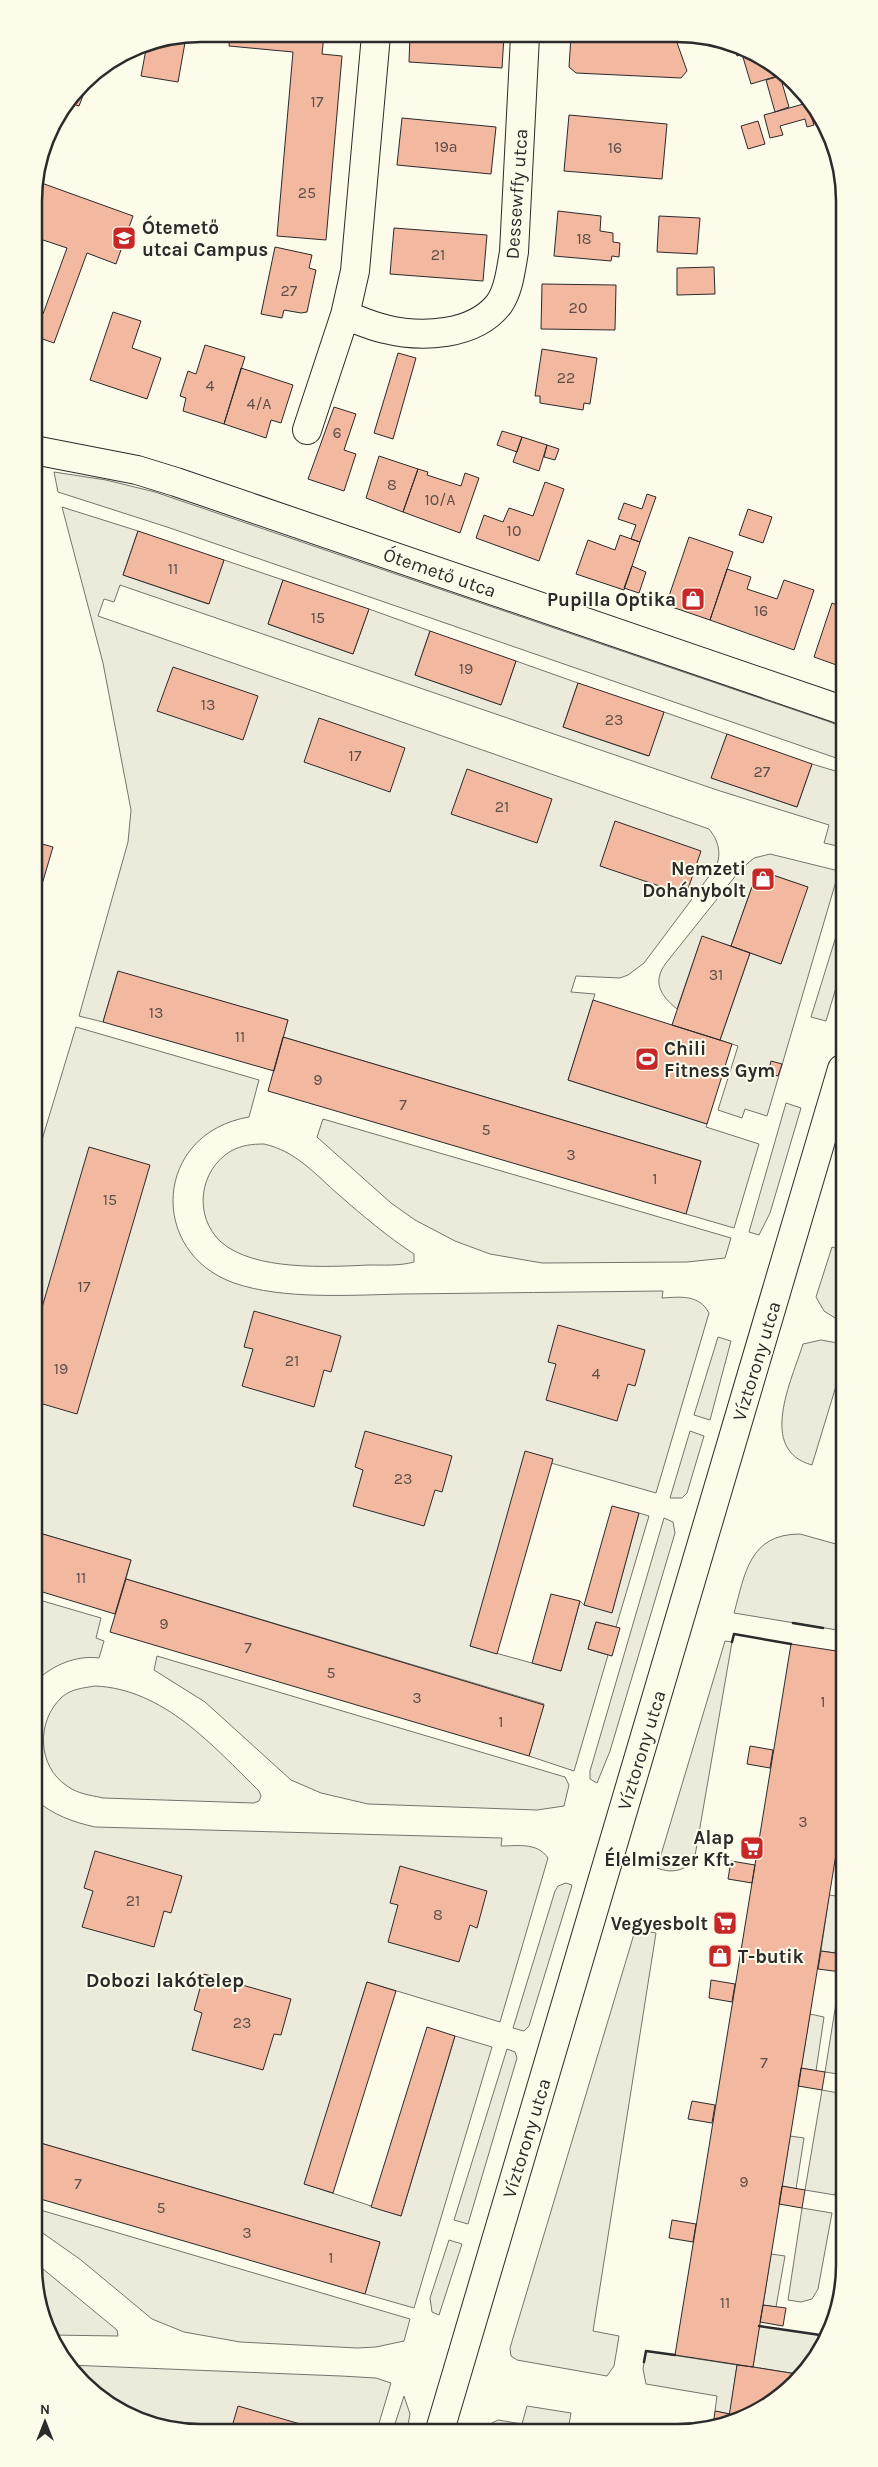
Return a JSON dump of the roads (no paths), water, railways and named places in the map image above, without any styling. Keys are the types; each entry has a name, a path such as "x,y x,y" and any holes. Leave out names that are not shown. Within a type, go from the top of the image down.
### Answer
{"street":[{"path":"307,430 345,315 355,271 375,42"},
{"name":"Dessewffy utca","path":"345,315 385,329 408,332 448,332 475,323 487,316 500,302 509,278 514,252 525,42"},
{"name":"Ótemető utca","path":"43,452 137,470 176,482 836,708"},
{"name":"Víztorony utca","path":"442,2424 836,1091"}],"place":[{"name":"Ótemető utcai Campus","path":"124,238"},
{"name":"Pupilla Optika","path":"693,599"},
{"name":"Nemzeti Dohánybolt","path":"763,879"},
{"name":"Chili Fitness Gym","path":"647,1059"},
{"name":"Alap Élelmiszer Kft.","path":"752,1848"},
{"name":"Vegyesbolt","path":"725,1923"},
{"name":"T-butik","path":"720,1956"}],"district":[{"name":"Dobozi lakótelep","path":"165,1980"}]}
